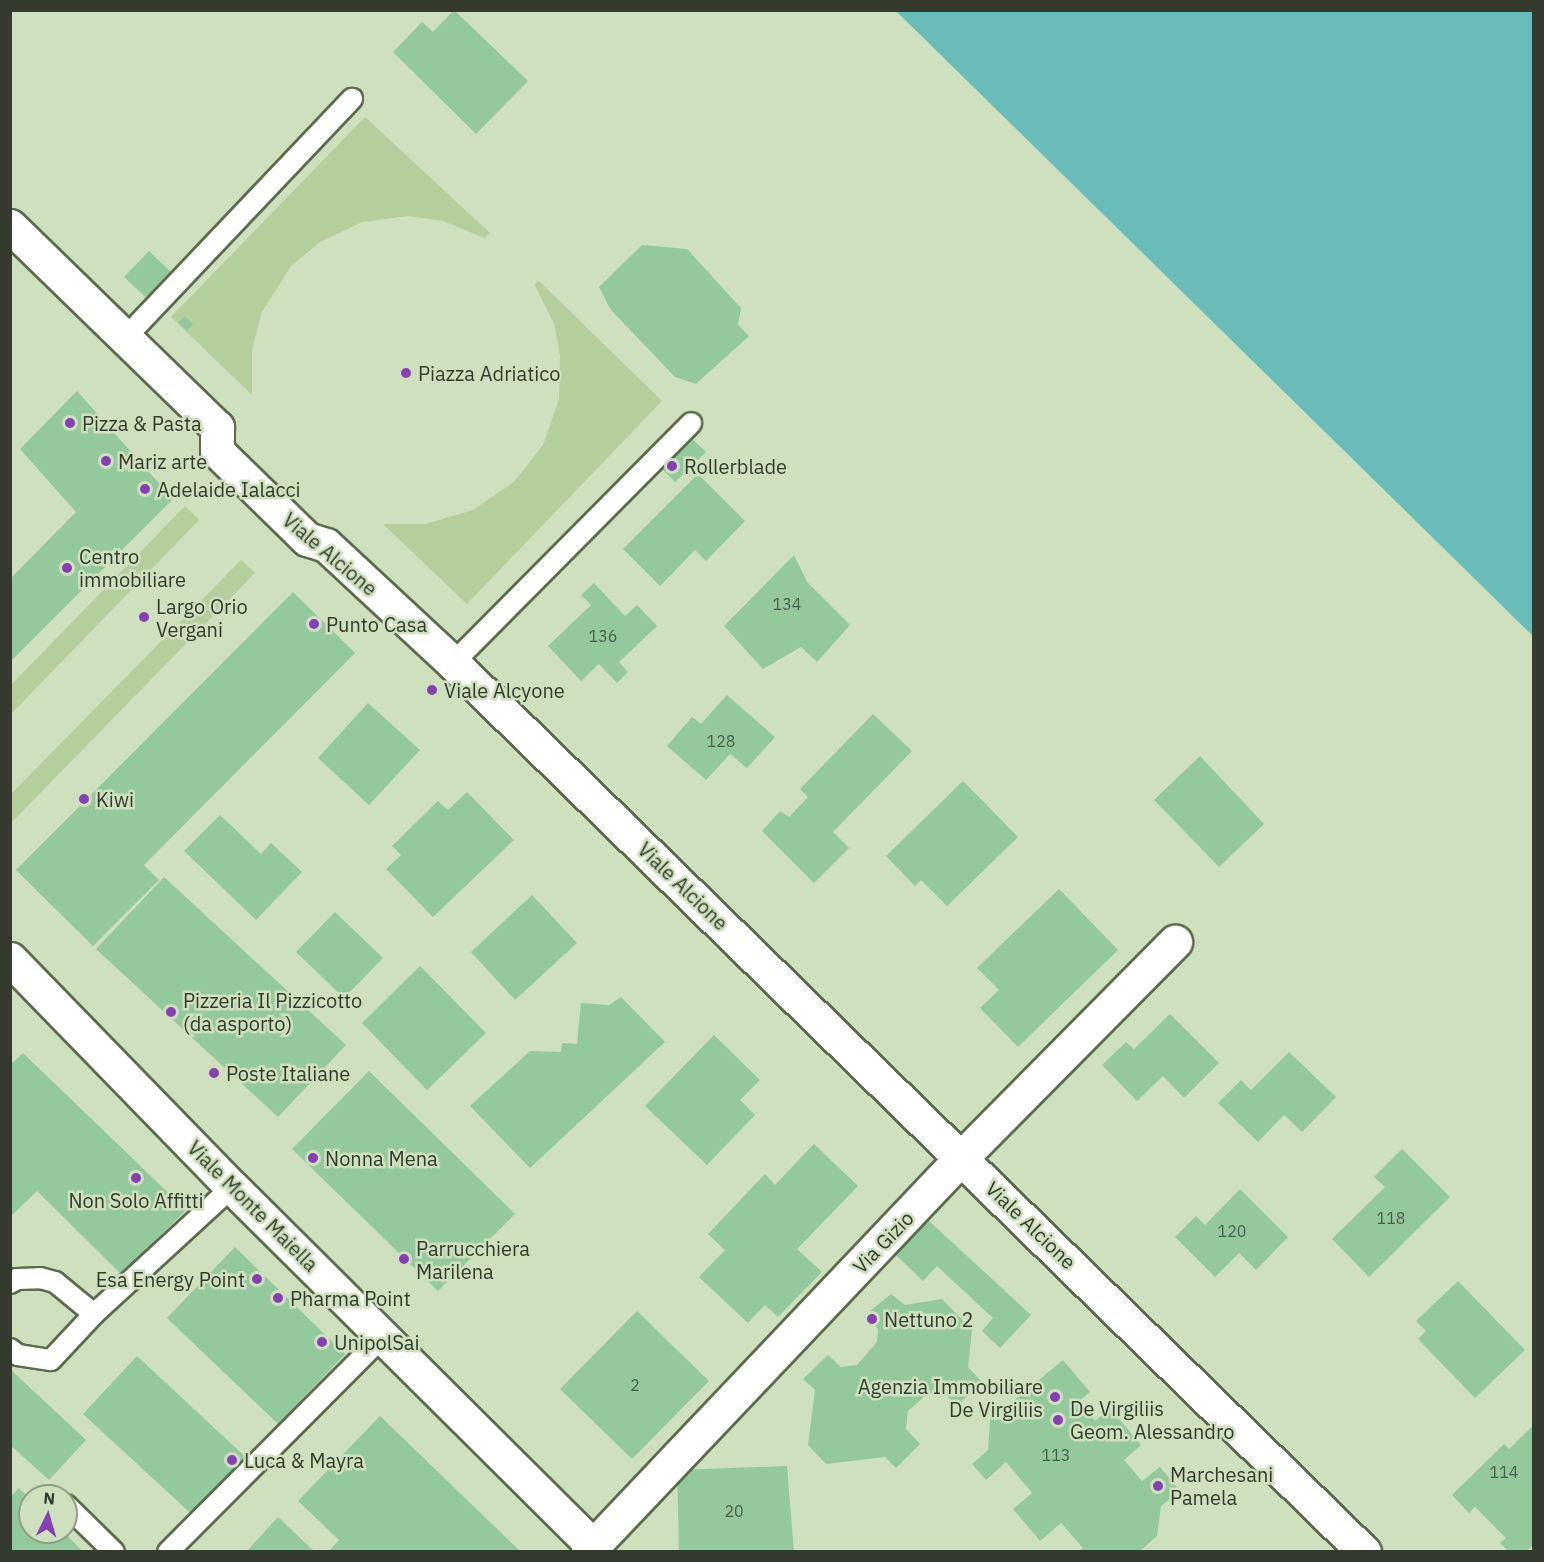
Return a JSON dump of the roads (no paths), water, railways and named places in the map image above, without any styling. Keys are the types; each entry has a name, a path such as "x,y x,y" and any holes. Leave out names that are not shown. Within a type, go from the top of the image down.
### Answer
{"street":[{"name":"Viale Alcione","path":"10,226 217,427 218,452 307,539 326,545 453,663 1364,1551"},
{"name":"Via Gizio","path":"590,1549 962,1157 1175,942"},
{"name":"Viale Monte Maiella","path":"10,959 232,1187 384,1335 590,1549"}],"lane":[{"path":"125,338 352,99"},
{"path":"453,663 691,423"},
{"path":"10,1349 18,1355 51,1360 94,1314 232,1187"},
{"path":"10,1283 17,1279 40,1278 56,1282 94,1314"},
{"path":"168,1551 384,1335"},
{"path":"78,1516 114,1551"}],"water":[{"path":"896,11 1533,11 1533,636"}],"place":[{"name":"Piazza Adriatico","path":"406,373"},
{"name":"Pizza & Pasta","path":"70,423"},
{"name":"Mariz arte","path":"106,461"},
{"name":"Rollerblade","path":"672,466"},
{"name":"Adelaide Ialacci","path":"145,489"},
{"name":"Centro immobiliare","path":"67,568"},
{"name":"Largo Orio Vergani","path":"144,617"},
{"name":"Punto Casa","path":"314,624"},
{"name":"Viale Alcyone","path":"432,690"},
{"name":"Kiwi","path":"84,799"},
{"name":"Pizzeria Il Pizzicotto (da asporto)","path":"171,1012"},
{"name":"Poste Italiane","path":"214,1073"},
{"name":"Nonna Mena","path":"313,1158"},
{"name":"Non Solo Affitti","path":"136,1178"},
{"name":"Parrucchiera Marilena","path":"404,1259"},
{"name":"Esa Energy Point","path":"257,1279"},
{"name":"Pharma Point","path":"278,1298"},
{"name":"Nettuno 2","path":"872,1319"},
{"name":"UnipolSai","path":"322,1342"},
{"name":"Agenzia Immobiliare De Virgiliis","path":"1055,1397"},
{"name":"De Virgiliis Geom. Alessandro","path":"1058,1420"},
{"name":"Luca & Mayra","path":"232,1460"},
{"name":"Marchesani Pamela","path":"1158,1486"}]}
